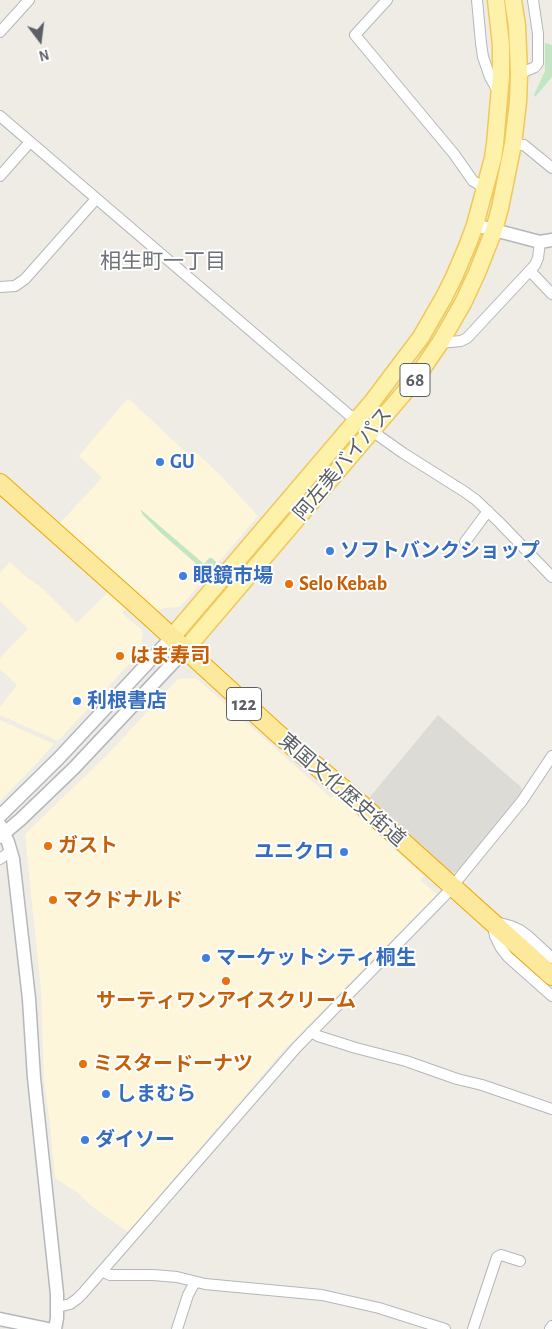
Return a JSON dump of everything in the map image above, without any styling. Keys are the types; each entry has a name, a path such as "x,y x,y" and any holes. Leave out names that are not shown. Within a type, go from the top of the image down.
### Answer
{"highway":[{"name":"東国文化歴史街道","path":"0,483 277,733 353,797 552,976"}],"main road":[{"name":"阿左美バイパス","path":"172,638 402,364 434,316 454,277 475,226 495,144 500,94 500,45 496,0"},
{"name":"阿左美バイパス","path":"185,650 418,375 456,317 494,230 514,144 519,74 517,26 513,0"}],"street":[{"path":"0,32 29,0"},
{"path":"388,0 355,35 454,154 473,180 485,188"},
{"path":"477,0 483,57 490,77 500,94"},
{"path":"519,74 535,67 538,63 538,34 533,0"},
{"path":"0,116 356,420 403,453 465,492 488,511 552,577"},
{"path":"0,176 30,142"},
{"path":"514,144 524,146 552,168"},
{"path":"0,287 15,286 25,280 96,199"},
{"path":"440,343 461,341 467,338 535,266 546,241 475,226"},
{"path":"530,271 552,294"},
{"path":"465,542 488,511"},
{"path":"0,816 59,758 172,638"},
{"path":"55,1329 58,1307 34,1078 29,999 14,867 11,851 1,832 49,793 81,762 185,650"},
{"path":"58,1307 70,1304 77,1299 311,1032 453,887 522,801 552,756"},
{"path":"0,859 11,851"},
{"path":"552,958 520,930 492,921 495,936 508,957 552,996"},
{"path":"311,1032 356,1048 406,1061 439,1073 482,1085 552,1110"},
{"path":"473,1329 497,1258 501,1255 520,1261"},
{"path":"102,1271 110,1275 177,1277 205,1284 322,1295 379,1308 445,1329"},
{"path":"177,1329 188,1295 195,1282"},
{"path":"0,1319 48,1329"}],"shaded area":[{"path":"127,399 191,457 196,452 258,516 180,607 162,608 158,612 121,577 59,524 102,478 79,456"},
{"path":"10,562 42,588 77,623 108,592 127,608 122,613 143,631 141,651 58,741 0,715 0,707 17,685 0,669 0,658 28,629 0,601 0,573"},
{"name":"マーケットシティ桐生","path":"196,678 331,798 334,795 349,807 424,876 420,880 437,894 282,1052 128,1232 90,1205 78,1193 55,1178 44,1080 41,990 25,835 105,757 178,679"},
{"path":"438,715 521,787 522,793 457,872 452,873 369,798"},
{"path":"0,720 54,744 0,801"}],"green space":[{"path":"545,43 552,45 552,77 535,97 534,95 545,71"},
{"path":"140,509 204,564 209,558 212,558 216,565 208,574 161,533 143,515"}],"place":[{"name":"GU","path":"160,462"},
{"name":"ソフトバンクショップ","path":"330,551"},
{"name":"眼鏡市場","path":"183,576"},
{"name":"Selo Kebab","path":"289,584"},
{"name":"はま寿司","path":"120,656"},
{"name":"利根書店","path":"77,701"},
{"name":"ガスト","path":"48,846"},
{"name":"ユニクロ","path":"344,852"},
{"name":"マクドナルド","path":"53,900"},
{"name":"マーケットシティ桐生","path":"206,958"},
{"name":"サーティワンアイスクリーム","path":"226,981"},
{"name":"ミスタードーナツ","path":"83,1064"},
{"name":"しまむら","path":"106,1094"},
{"name":"ダイソー","path":"85,1140"}],"district":[{"name":"相生町一丁目","path":"163,262"}]}
